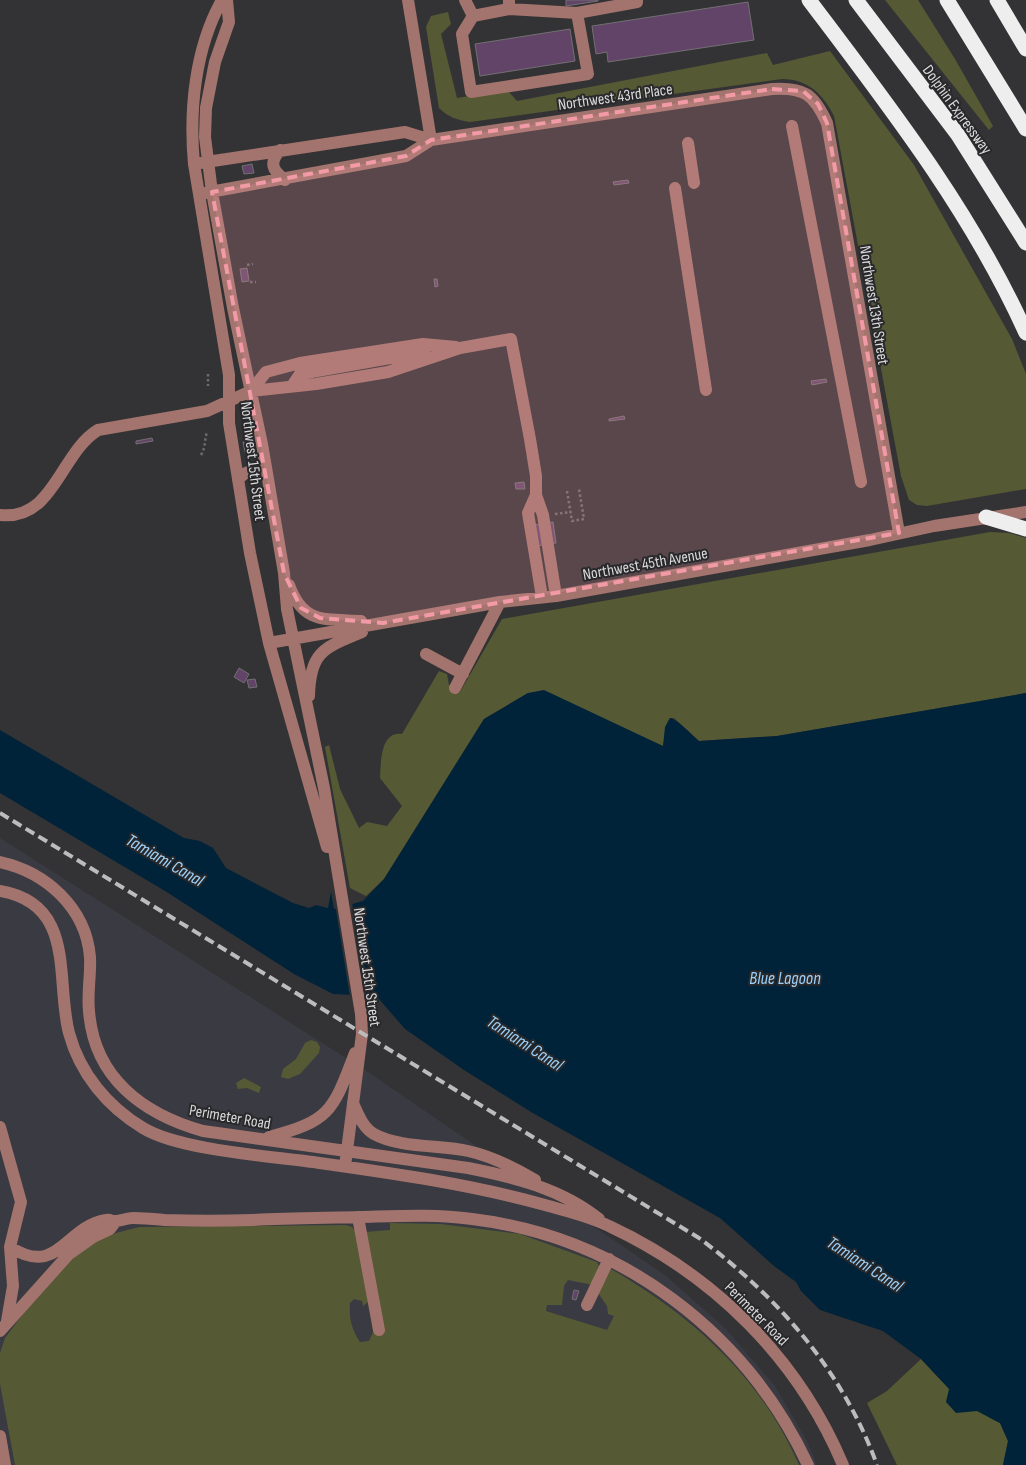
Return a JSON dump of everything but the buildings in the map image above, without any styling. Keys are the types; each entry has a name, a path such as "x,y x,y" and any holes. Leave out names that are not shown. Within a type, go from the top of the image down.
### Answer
{"highway":[{"path":"809,0 929,162 972,230 1026,333"},
{"name":"Dolphin Expressway","path":"856,0 958,135 1026,243"},
{"path":"946,0 1026,129"},
{"path":"997,0 1026,49"},
{"path":"986,517 1026,529"}],"street":[{"name":"Northwest 15th Street","path":"222,0 212,20 194,90 192,144 194,164 229,375 229,423 253,570 269,642 341,892"},
{"name":"Northwest 15th Street","path":"227,0 229,22 215,62 206,108 208,162 231,299 267,476 284,573 284,593 292,639 324,788 361,1014 362,1034 345,1166"},
{"path":"411,0 431,140"},
{"path":"465,0 473,16"},
{"path":"577,13 588,74 472,92 462,34 473,16 509,4 577,13 637,2 637,0"},
{"name":"Northwest 43rd Place","path":"199,194 285,180 406,156 431,140 772,89 787,88 803,91"},
{"name":"Northwest 13th Street","path":"803,91 818,104 827,123 899,533"},
{"path":"792,126 860,482"},
{"name":"Northwest 43rd Place","path":"194,164 405,132 431,140"},
{"path":"688,144 694,183"},
{"path":"280,150 273,158 273,166 275,172 285,180"},
{"path":"675,188 706,390"},
{"path":"0,515 21,514 35,507 84,442 98,430 207,411 250,391 388,372 460,348 511,339 536,476 536,495 544,515 556,596"},
{"path":"250,391 266,372 300,363 423,344 460,348"},
{"path":"292,386 300,374 424,352"},
{"path":"238,480 244,472 251,470 258,470 267,476"},
{"path":"536,495 528,513 542,597"},
{"name":"Northwest 45th Avenue","path":"269,642 500,602 556,596 986,517 1026,512"},
{"path":"284,573 294,599 309,614 329,619 383,623"},
{"path":"455,688 500,602"},
{"path":"308,716 310,673 318,656 328,647 383,623"},
{"path":"426,654 463,674"},
{"name":"Perimeter Road","path":"0,862 35,873 48,882 60,893 78,918 90,958 88,1010 91,1030 104,1064 124,1089 143,1105 187,1127 204,1131 347,1150 497,1174 568,1199 586,1208 607,1225 686,1270 752,1326 784,1364 808,1397 843,1465"},
{"name":"Perimeter Road","path":"0,890 20,895 35,906 55,934 63,969 69,1032 77,1055 98,1090 123,1114 146,1130 174,1141 345,1166 502,1193 607,1225"},
{"path":"262,1139 311,1124 330,1108 338,1096 362,1034"},
{"path":"353,1103 360,1118 373,1134 387,1139 469,1151 523,1172 568,1199"},
{"path":"0,1126 21,1202 10,1247 13,1286 3,1326"},
{"path":"10,1247 29,1257 43,1257 56,1252 75,1236 92,1226 107,1220 116,1221 133,1218 226,1220 440,1216 493,1222 545,1234 609,1259 676,1301 726,1345 771,1400 808,1465"},
{"path":"358,1217 380,1330"},
{"path":"3,1326 19,1311 44,1280 77,1246 110,1229 116,1221"},
{"path":"587,1305 609,1259"},
{"path":"0,1436 5,1465"}],"path":[{"path":"247,265 253,264"},
{"path":"250,282 256,282"},
{"path":"208,374 208,386"},
{"path":"201,455 205,448 204,440 207,432"},
{"path":"567,491 572,520 584,519 579,489"},
{"path":"556,514 571,512"}],"highlighted area":[{"path":"772,89 803,91 818,104 827,123 899,533 383,623 320,618 301,608 284,573 212,192 406,156 431,140"}],"shaded area":[{"path":"0,838 371,1074 665,1275 726,1329 775,1386 807,1441 817,1465 0,1465"}],"green space":[{"path":"885,0 918,0 955,59 993,126 989,130"},
{"path":"448,12 451,24 441,34 457,98 507,90 517,101 767,53 773,65 830,51 914,165 1012,339 1026,374 1026,489 927,506 917,505 909,500 901,476 834,116 825,101 814,89 800,82 782,79 470,122 465,121 449,116 439,108 426,27 431,16"},
{"path":"990,532 1009,533 1026,538 1026,693 777,736 699,741 674,718 670,718 667,723 663,746 528,693 484,719 384,879 366,896 350,888 325,747 329,745 340,789 359,828 367,822 387,826 402,806 380,778 383,749 386,743 395,734 402,734 439,671 447,674 449,685 460,692 502,619"},
{"path":"311,1040 317,1042 320,1047 319,1053 300,1074 288,1079 281,1077 283,1069 296,1059 305,1043"},
{"path":"244,1078 261,1087 259,1093 247,1088 238,1089 236,1083"},
{"path":"390,1223 441,1224 520,1234 597,1262 599,1266 593,1285 568,1280 564,1286 562,1305 547,1305 546,1311 607,1330 614,1316 608,1314 607,1306 598,1293 611,1269 669,1307 696,1328 721,1352 765,1404 783,1433 799,1465 15,1465 0,1384 0,1353 5,1338 23,1314 84,1246 116,1233 139,1227 346,1225 352,1227 358,1235 368,1302 363,1306 362,1301 354,1299 350,1303 351,1323 360,1342 369,1341 373,1332 365,1232 390,1230"},
{"path":"921,1359 957,1395 977,1410 1000,1423 1008,1441 1003,1465 897,1465 867,1403 887,1391"}],"water":[{"name":"Blue Lagoon","path":"544,690 663,746 665,727 670,718 680,724 699,741 777,736 1026,693 1026,1465 1003,1465 1008,1441 1000,1423 977,1411 956,1413 946,1402 949,1389 921,1359 883,1331 820,1310 801,1291 796,1282 774,1266 720,1218 531,1112 464,1070 405,1029 379,999 369,993 353,995 333,994 294,974 165,891 0,793 0,730 184,838 200,841 213,848 226,868 293,903 309,908 316,905 328,908 331,892 334,909 363,901 384,879 484,719 528,693"}],"pier":[{"path":"333,891 336,906 352,902 366,996 350,997"}],"railway":[{"path":"0,813 699,1238 755,1285 805,1338 827,1367 846,1398 863,1431 877,1465"}],"water label":[{"name":"Tamiami Canal","path":"165,860"},
{"name":"Tamiami Canal","path":"525,1043"},
{"name":"Tamiami Canal","path":"865,1264"}]}
